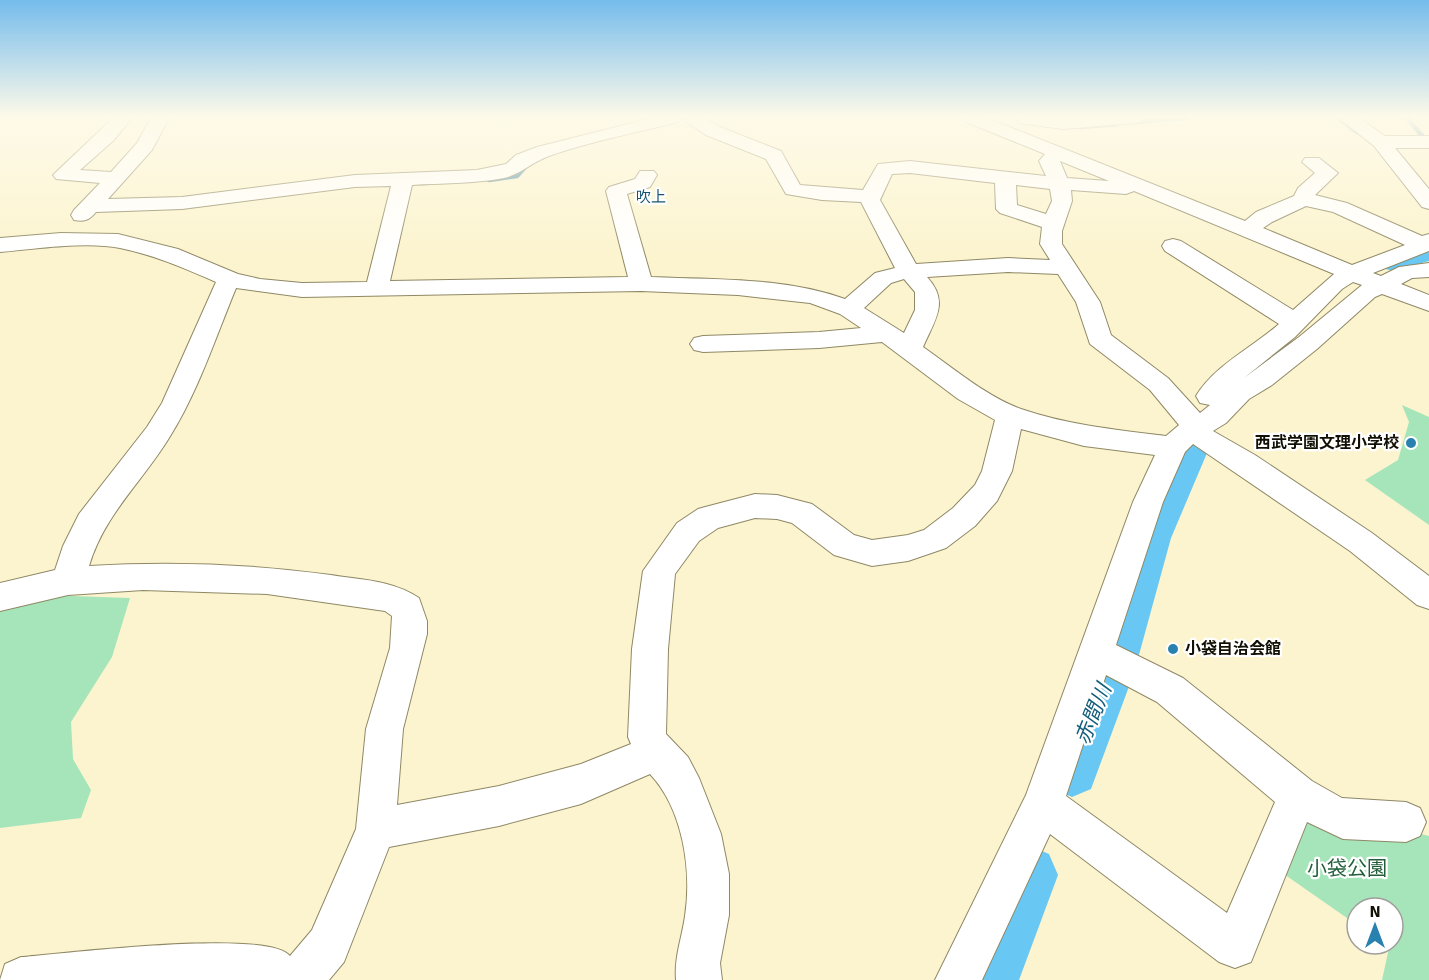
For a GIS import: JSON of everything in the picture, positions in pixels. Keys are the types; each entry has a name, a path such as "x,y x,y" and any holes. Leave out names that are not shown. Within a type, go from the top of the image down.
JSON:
{"street":[{"path":"75,164 63,175 114,178"},
{"path":"61,240 128,164"},
{"path":"90,206 182,203 355,181 477,176 502,172 518,164"},
{"path":"779,164 793,190 870,196"},
{"path":"1050,164 1060,184 1062,201 1051,231 1051,244 1088,302 1099,338 1159,384 1186,431 1245,463 1361,542 1429,595"},
{"path":"1087,164 1429,304"},
{"path":"1304,199 1305,192 1328,173 1315,164"},
{"path":"1398,164 1429,202"},
{"path":"870,196 882,177 883,171 893,166 1120,189 1136,184"},
{"path":"641,284 616,191 643,183 647,175"},
{"path":"1005,178 1007,209 1055,224"},
{"path":"377,289 403,179"},
{"path":"870,196 887,234 910,271 927,291 929,304 909,350"},
{"path":"1247,230 1264,217 1304,199 1340,207 1426,243"},
{"path":"0,244 61,240 118,241 170,254 231,280 260,286 302,290 641,284 738,288 814,296 849,309 887,333 968,392 1010,416 1084,436 1186,431 1216,416 1239,392 1263,378 1334,284 1351,273 1426,243"},
{"path":"1173,246 1296,332"},
{"path":"849,309 883,278 910,271 1008,265 1065,267"},
{"path":"1296,332 1407,272 1429,270"},
{"path":"68,580 79,546 90,523 158,434 175,405 226,284 231,280"},
{"path":"703,344 819,340 887,333"},
{"path":"699,980 697,963 707,915 708,884 701,834 685,792 674,771 656,753 647,737 650,649 658,571 688,532 709,518 755,506 777,507 801,513 845,546 872,553 917,545 934,539 964,517 986,493 997,471 1010,416"},
{"path":"958,980 1052,809 1106,657 1148,502 1186,431"},
{"path":"0,597 68,580 143,576 267,580 392,597 407,608 411,632 387,713 380,767 376,830 328,946 300,980"},
{"path":"1106,657 1170,690 1298,795 1343,819 1406,822"},
{"path":"376,830 499,806 571,787 646,759 656,753"},
{"path":"1052,809 1235,946 1298,795"},
{"path":"21,980 200,965 272,969 279,980"}],"green space":[{"path":"1402,405 1429,417 1429,525 1365,480 1398,460 1409,422"},
{"path":"42,595 130,598 112,657 71,722 73,759 91,790 81,818 0,828 0,605"},
{"name":"小袋公園","path":"1307,815 1429,836 1429,980 1382,980 1387,956 1405,956 1405,896 1345,896 1345,917 1281,872"}],"waterway":[{"path":"489,180 517,176 528,164"},
{"name":"赤間川","path":"1393,261 1429,252"},
{"name":"赤間川","path":"1072,770 1109,673 1149,538 1190,446"},
{"name":"赤間川","path":"987,980 1028,875"}],"place":[{"name":"西武学園文理小学校","path":"1411,443"},
{"name":"小袋自治会館","path":"1173,649"}],"district":[{"name":"吹上","path":"651,197"}]}
